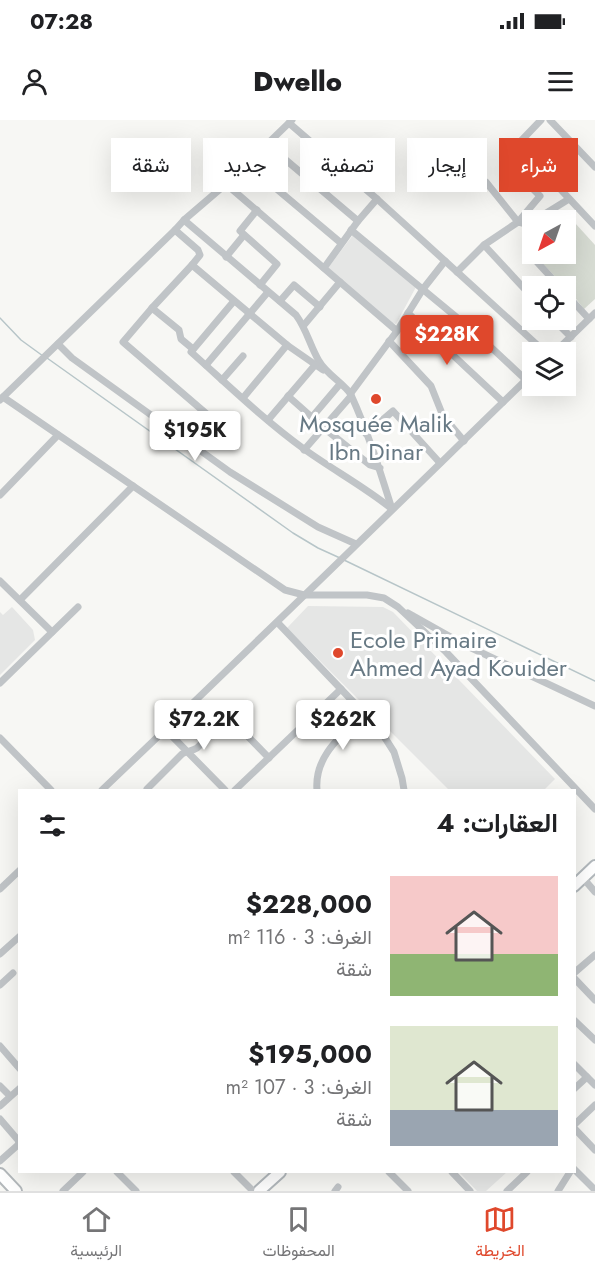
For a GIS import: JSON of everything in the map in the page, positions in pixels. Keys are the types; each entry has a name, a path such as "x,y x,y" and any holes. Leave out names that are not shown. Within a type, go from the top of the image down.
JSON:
{"main road":[{"path":"579,882 595,866"},
{"path":"259,1191 279,1173"},
{"path":"0,1174 16,1191"}],"street":[{"path":"541,120 518,144 595,226"},
{"path":"550,120 595,167"},
{"path":"273,138 291,121 534,342"},
{"path":"288,162 358,221"},
{"path":"487,183 518,222 522,223"},
{"path":"217,192 184,220 1,398 285,590 304,595 384,598 465,645 595,706"},
{"path":"236,192 397,331"},
{"path":"280,192 341,243"},
{"path":"457,272 484,245 518,222 540,196 536,192"},
{"path":"324,268 376,199"},
{"path":"552,210 569,199"},
{"path":"257,210 240,231 277,264 260,285"},
{"path":"184,220 296,315 304,325 319,361 330,375"},
{"path":"175,230 198,250 200,255 123,342 216,422"},
{"path":"351,230 478,335 522,376"},
{"path":"226,257 244,235"},
{"path":"484,245 522,286"},
{"path":"304,450 351,395 444,261"},
{"path":"539,264 550,276"},
{"path":"192,265 287,345 330,375 351,395 380,468 392,509"},
{"path":"304,325 340,282"},
{"path":"280,301 294,285 320,307"},
{"path":"206,365 268,292"},
{"path":"234,301 191,352 304,450 392,509"},
{"path":"576,305 589,319"},
{"path":"152,309 179,330 181,339 193,349"},
{"path":"408,313 503,402"},
{"path":"566,342 595,313"},
{"path":"564,330 571,337"},
{"path":"389,341 431,386 443,416 464,441"},
{"path":"58,344 72,358 230,472 318,526 356,544"},
{"path":"243,398 287,345"},
{"path":"222,380 243,356"},
{"path":"268,420 315,365"},
{"path":"312,417 340,384"},
{"path":"103,789 522,384"},
{"path":"288,396 370,465 380,468"},
{"path":"366,434 393,411 440,463"},
{"path":"0,495 58,435"},
{"path":"20,600 133,486"},
{"path":"0,581 52,632"},
{"path":"0,683 78,607"},
{"path":"398,607 446,652 572,789"},
{"path":"278,622 380,730 394,752 404,789"},
{"path":"236,789 341,688"},
{"path":"317,789 317,776 322,759 329,748 364,713"},
{"path":"147,789 182,754 197,748 229,717 269,758"},
{"path":"166,730 224,789"},
{"path":"0,738 50,789"},
{"path":"577,794 595,809"},
{"path":"0,889 18,872"},
{"path":"579,882 595,892"},
{"path":"0,954 18,938"},
{"path":"576,974 595,955"},
{"path":"0,985 13,973"},
{"path":"576,978 595,1000"},
{"path":"576,1020 595,1041"},
{"path":"0,1046 18,1068"},
{"path":"576,1066 595,1085"},
{"path":"576,1087 587,1077"},
{"path":"0,1086 10,1096"},
{"path":"0,1106 18,1090"},
{"path":"576,1125 595,1105"},
{"path":"0,1119 18,1140"},
{"path":"576,1129 595,1150"},
{"path":"0,1161 18,1145"},
{"path":"576,1171 595,1190"},
{"path":"63,1191 82,1173"},
{"path":"118,1173 136,1191"},
{"path":"235,1173 253,1191"},
{"path":"390,1173 408,1191"},
{"path":"453,1173 470,1191"},
{"path":"507,1191 526,1173"},
{"path":"558,1191 569,1173"}],"shaded area":[{"path":"576,224 595,245 595,299 584,309 576,299 576,276 555,276 543,264 576,264"},
{"path":"353,235 416,287 396,324 328,268"},
{"path":"308,606 383,607 393,612 555,779 545,789 448,789 287,628"},
{"path":"12,607 33,630 35,640 0,675 0,612 3,615"},
{"path":"460,1173 506,1173 486,1191 477,1191"}],"waterway":[{"path":"0,318 21,340 43,356"},
{"path":"47,358 293,533 340,558"},
{"path":"344,560 595,681"}],"place":[{"name":"Mosquée Malik Ibn Dinar","path":"376,399"},
{"name":"Ecole Primaire Ahmed Ayad Kouider","path":"338,653"}]}
